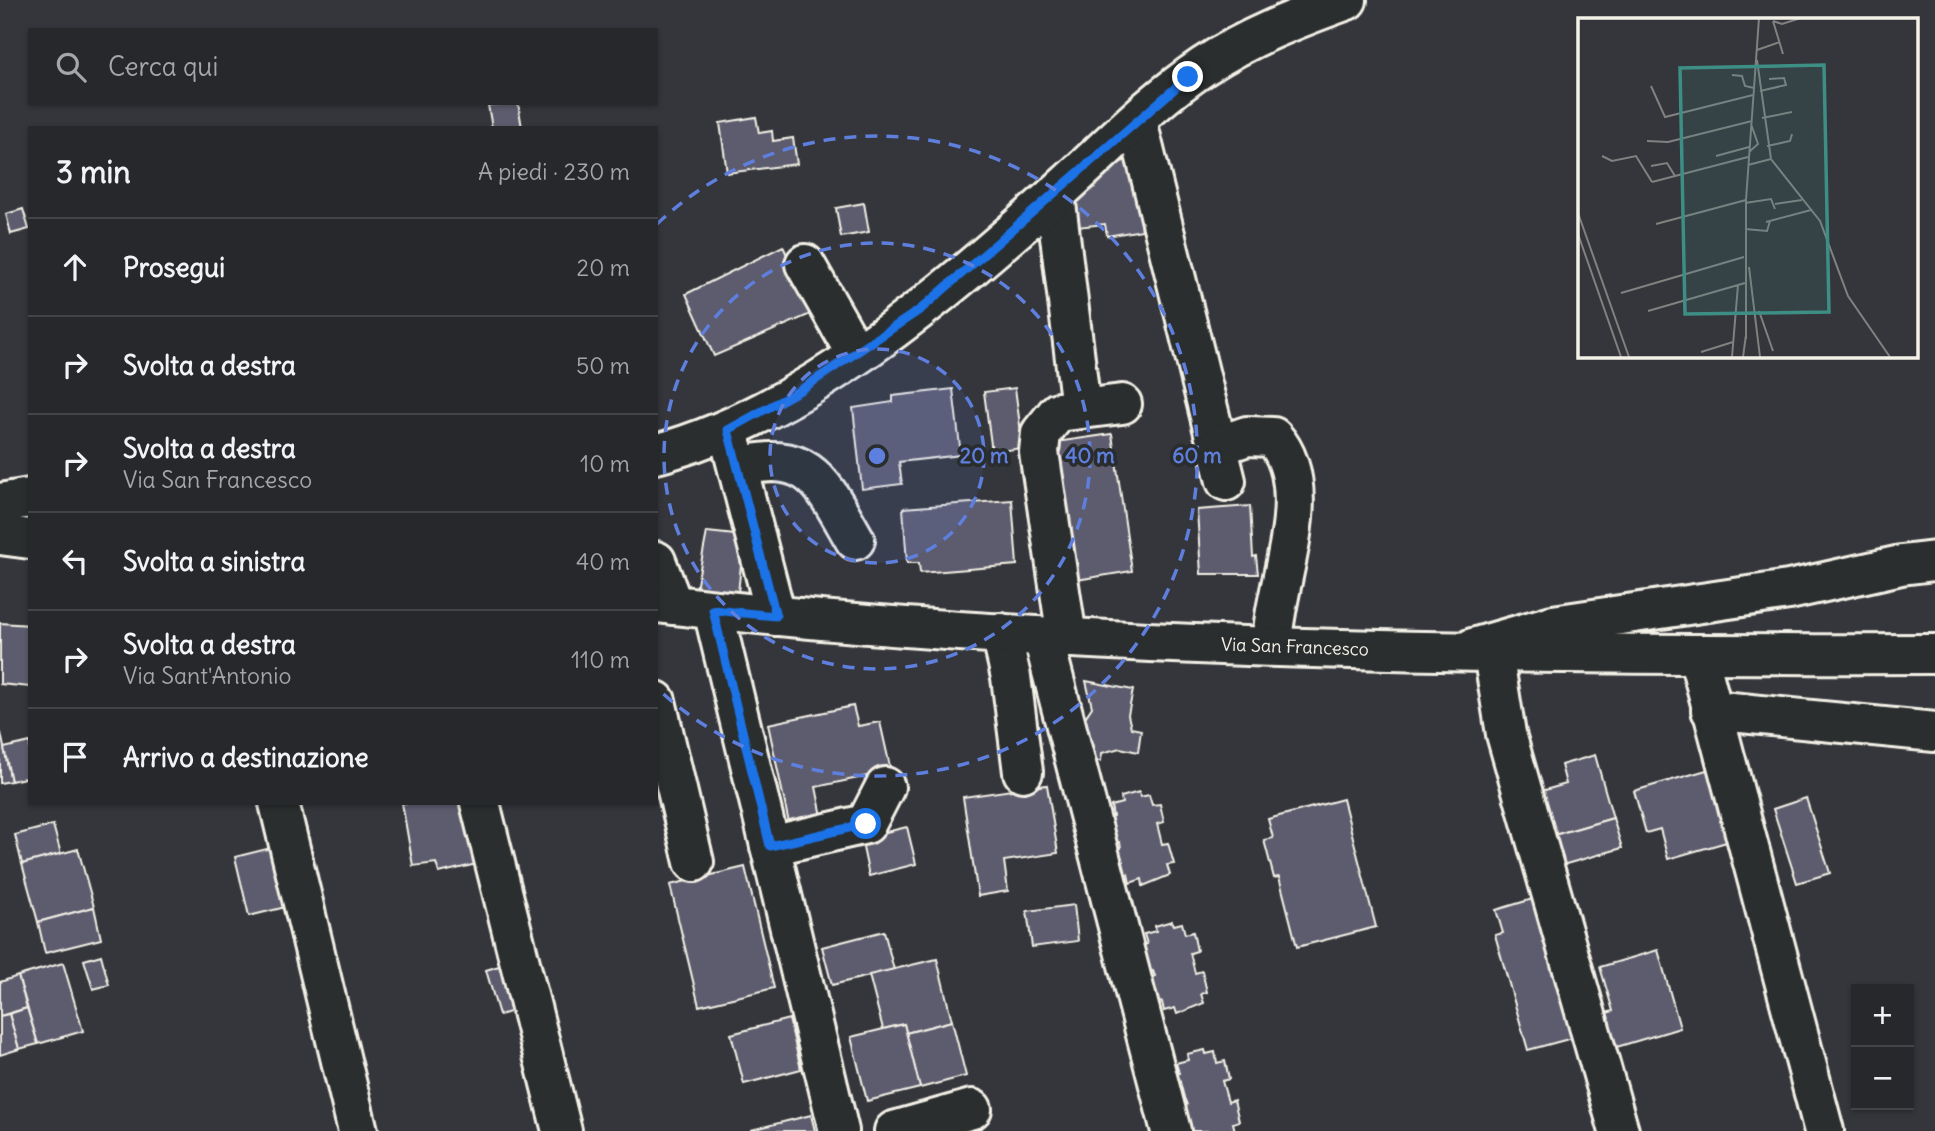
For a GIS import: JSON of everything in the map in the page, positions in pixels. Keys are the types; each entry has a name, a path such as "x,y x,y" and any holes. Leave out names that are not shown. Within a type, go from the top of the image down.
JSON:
{"street":[{"path":"658,453 728,430 775,406 856,354 921,309 1055,195 1170,91 1226,52 1276,27 1347,0"},
{"path":"1137,121 1222,464 1247,436 1273,437 1281,447 1292,472 1292,522 1274,611 1272,646"},
{"path":"1055,195 1081,408"},
{"path":"806,264 856,354"},
{"path":"1122,404 1058,412 1045,425 1039,441 1055,637 1171,1131"},
{"path":"728,430 776,616"},
{"path":"738,467 774,461 805,469 822,484 855,540"},
{"path":"0,503 28,498"},
{"path":"0,535 28,539"},
{"path":"1455,653 1553,625 1789,590 1918,563 1935,538"},
{"path":"658,572 664,604"},
{"name":"Via San Francesco","path":"664,604 776,616 1055,637 1272,646 1455,653 1935,654"},
{"path":"713,610 839,1131"},
{"path":"1001,633 1012,677 1023,772"},
{"path":"1493,653 1506,734 1619,1131"},
{"path":"1698,654 1824,1131"},
{"path":"658,709 694,862"},
{"path":"1711,710 1935,732"},
{"path":"770,846 866,824 885,787"},
{"path":"279,805 358,1131"},
{"path":"480,805 562,1131"},
{"path":"894,1131 972,1109"}],"building":[{"path":"488,105 518,105 522,126 492,126"},
{"path":"756,117 759,133 772,131 773,141 793,138 797,164 727,173 720,123"},
{"path":"1132,158 1142,230 1107,236 1105,224 1077,227 1073,197 1097,171"},
{"path":"864,203 869,232 841,237 836,208"},
{"path":"23,209 28,229 11,234 6,214"},
{"path":"783,246 813,313 714,356 686,294"},
{"path":"1015,388 1023,448 992,452 984,392"},
{"path":"953,389 961,455 899,462 902,484 862,489 853,408 893,402 893,396"},
{"path":"1112,434 1132,571 1070,581 1049,443"},
{"path":"1012,500 1017,565 920,573 919,563 907,563 903,508"},
{"path":"1250,506 1253,557 1256,556 1258,574 1201,574 1197,510"},
{"path":"707,532 744,536 738,593 696,589"},
{"path":"0,623 28,625 28,687 0,684"},
{"path":"1086,681 1133,690 1128,715 1131,728 1141,730 1138,752 1120,748 1102,753 1101,761 1087,760 1084,719 1092,707"},
{"path":"853,706 858,726 880,722 891,771 816,787 823,821 790,828 768,724"},
{"path":"0,733 11,781 0,783"},
{"path":"28,742 28,777 11,781 4,748"},
{"path":"1595,755 1613,818 1551,836 1538,792 1566,784 1561,765"},
{"path":"1710,769 1730,841 1668,859 1660,829 1646,833 1634,791"},
{"path":"1047,785 1058,853 1004,861 1008,891 978,896 963,797"},
{"path":"1139,792 1140,797 1149,795 1152,805 1160,804 1164,822 1157,824 1162,844 1168,843 1174,864 1167,865 1170,875 1143,886 1142,879 1130,883 1128,874 1122,876 1116,849 1121,848 1120,842 1113,844 1107,817 1113,816 1111,806 1122,803 1121,797"},
{"path":"1806,798 1830,873 1797,883 1773,809"},
{"path":"1343,799 1376,927 1297,947 1279,877 1274,878 1264,840 1273,838 1268,819"},
{"path":"402,805 472,805 485,862 439,873 436,863 413,866"},
{"path":"1613,818 1622,848 1559,866 1551,836"},
{"path":"53,825 61,854 22,864 15,835"},
{"path":"907,827 916,864 869,876 861,838"},
{"path":"283,845 298,904 249,916 235,857"},
{"path":"78,849 94,907 38,922 22,864"},
{"path":"745,867 774,988 699,1006 670,885"},
{"path":"1536,898 1576,1037 1528,1050 1495,935 1503,933 1496,910"},
{"path":"1074,905 1078,941 1032,947 1027,911"},
{"path":"94,907 101,939 45,953 38,922"},
{"path":"1172,921 1174,925 1182,923 1185,934 1193,932 1197,951 1190,953 1195,973 1202,971 1207,992 1201,994 1204,1003 1177,1014 1175,1008 1164,1011 1162,1002 1155,1004 1149,978 1155,976 1153,971 1147,973 1141,946 1147,944 1144,934 1156,931 1155,926"},
{"path":"884,931 894,970 832,985 822,947"},
{"path":"1658,950 1680,1028 1610,1049 1600,1015 1613,1011 1600,967"},
{"path":"101,955 109,985 93,989 84,960"},
{"path":"937,959 952,1021 906,1033 904,1024 883,1029 869,975"},
{"path":"512,962 525,1008 499,1015 486,970"},
{"path":"63,963 83,1031 38,1044 18,976"},
{"path":"18,976 27,1008 0,1016 0,982"},
{"path":"27,1008 38,1044 19,1049 9,1014"},
{"path":"9,1014 19,1049 0,1055 0,1016"},
{"path":"789,1019 801,1069 744,1084 731,1034"},
{"path":"952,1021 966,1076 920,1088 906,1033"},
{"path":"904,1024 920,1088 867,1101 851,1037"},
{"path":"1205,1050 1206,1054 1215,1052 1217,1063 1225,1061 1229,1079 1222,1081 1228,1102 1234,1100 1239,1121 1233,1123 1235,1131 1187,1131 1181,1107 1187,1105 1185,1100 1179,1101 1173,1075 1179,1073 1176,1063 1188,1060 1187,1054"},
{"path":"811,1115 815,1131 751,1131 751,1130"}],"route":[{"path":"866,824 798,837 770,846 713,610 776,616 728,430 802,389 921,309 1188,77"}]}
